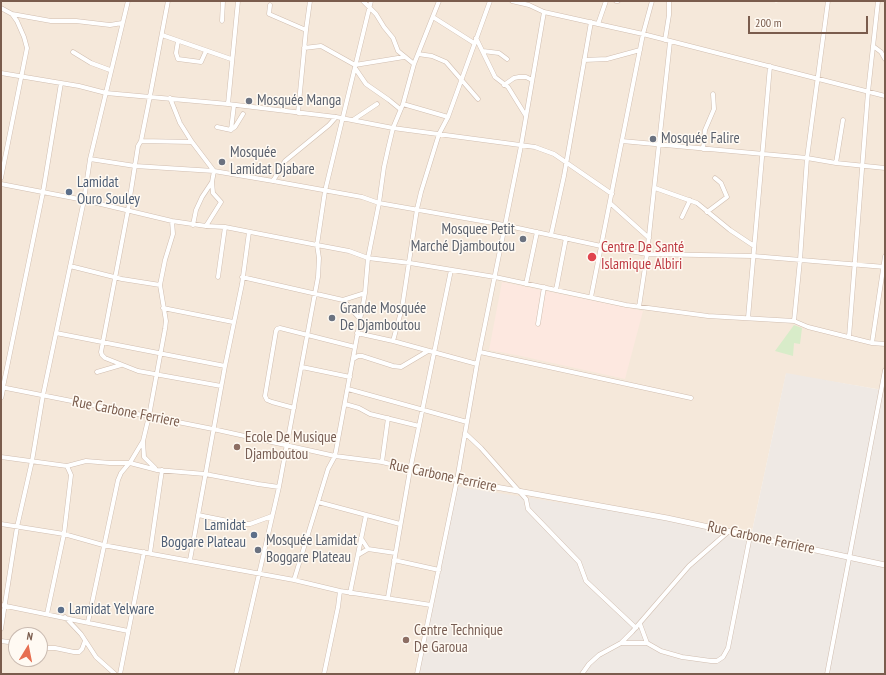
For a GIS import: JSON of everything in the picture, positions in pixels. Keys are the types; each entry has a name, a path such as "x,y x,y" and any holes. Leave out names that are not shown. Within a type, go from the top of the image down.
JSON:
{"street":[{"path":"1,629 3,606 17,527 32,461 43,395 84,200 90,159 110,70 128,1"},
{"path":"168,1 141,141 138,146 128,210 114,276 101,352 105,358 138,371 221,386"},
{"path":"222,1 222,21"},
{"path":"228,104 238,1"},
{"path":"298,113 310,1"},
{"path":"363,1 393,38 398,51 414,64"},
{"path":"236,674 279,487 302,367 306,336 318,277 319,258 317,245 325,191 371,1"},
{"path":"294,580 328,469 335,456 365,293 368,258 380,203 384,167 393,128 403,104 414,64 439,1"},
{"path":"393,341 402,308 421,192 439,134 448,117 490,1"},
{"path":"512,1 529,3 544,12 643,34 885,96"},
{"path":"598,24 606,1"},
{"path":"591,297 643,34 652,1"},
{"path":"665,40 669,16 669,1"},
{"path":"794,321 807,158 828,1"},
{"path":"849,337 868,92 878,1"},
{"path":"270,5 269,14 306,30"},
{"path":"1,8 12,14 51,21 76,21 110,25 122,23"},
{"path":"417,674 457,480 477,364 521,146 544,12"},
{"path":"1,178 26,54 26,43 17,20 12,14"},
{"path":"433,17 474,43"},
{"path":"551,235 564,176 565,162 572,132 591,22"},
{"path":"162,35 232,59"},
{"path":"476,38 494,77 508,87 526,116"},
{"path":"178,41 176,53 178,59 201,62 206,50"},
{"path":"639,307 649,238 670,42"},
{"path":"304,48 321,46 355,66 366,84 389,100 400,110"},
{"path":"873,46 881,52 885,59"},
{"path":"584,60 607,59 640,50"},
{"path":"73,52 91,63 110,70"},
{"path":"482,52 499,54 507,58"},
{"path":"418,54 432,56 446,62 478,99"},
{"path":"355,66 404,57"},
{"path":"748,318 770,66"},
{"path":"1,73 21,75 79,86 106,93 228,104 336,117 393,128 544,149 612,194"},
{"path":"504,85 514,78 519,77 526,77 532,80"},
{"path":"1,397 43,192 61,83"},
{"path":"703,149 705,130 714,109 713,94"},
{"path":"170,98 178,118 192,142 214,171 212,182 214,193 217,199 221,202 206,226"},
{"path":"353,120 377,104"},
{"path":"403,104 448,117"},
{"path":"231,130 234,105"},
{"path":"231,130 235,127 243,114"},
{"path":"273,181 285,161 329,125 336,117"},
{"path":"836,163 843,120"},
{"path":"217,127 231,130"},
{"path":"622,140 763,155 807,158 836,163 885,168"},
{"path":"141,141 192,142"},
{"path":"90,159 135,166 214,171 273,181 362,197 380,203 504,225 647,254 753,256 884,267"},
{"path":"707,212 727,197 721,183 715,178"},
{"path":"193,225 196,210 202,197 212,182"},
{"path":"1,184 84,200 172,221 249,232 349,251 368,258 410,263 495,277 639,307 708,316 794,321 808,327 872,343 885,344"},
{"path":"654,188 697,203 730,230 754,246"},
{"path":"682,217 690,200"},
{"path":"610,203 649,238"},
{"path":"157,470 144,457 143,441 165,329 166,321 160,285 165,260 173,234 172,221"},
{"path":"218,277 225,228"},
{"path":"190,560 233,322 242,284 249,232"},
{"path":"526,284 538,232"},
{"path":"556,290 566,238"},
{"path":"872,343 885,256"},
{"path":"70,266 160,285"},
{"path":"388,597 410,470 451,270"},
{"path":"242,277 315,295 343,300 365,293"},
{"path":"538,324 544,288"},
{"path":"343,300 360,319"},
{"path":"163,308 233,322"},
{"path":"294,408 267,400 265,396 277,329 280,328 306,336 355,347"},
{"path":"56,332 225,366"},
{"path":"357,333 393,341 477,364"},
{"path":"353,359 362,356 393,366 401,367 428,351"},
{"path":"480,352 691,398"},
{"path":"96,372 121,365"},
{"path":"302,367 350,377"},
{"path":"827,674 848,557 885,370"},
{"name":"Rue Carbone Ferriere","path":"2,387 213,429 335,456 382,462 410,470 457,480 666,518 885,565"},
{"path":"348,389 467,422"},
{"path":"345,404 359,408 370,414 419,426"},
{"path":"382,462 388,418"},
{"path":"465,433 481,448 526,500 528,508 579,562 586,581 636,628"},
{"path":"88,622 103,545 118,480 121,473 130,463 143,441"},
{"path":"1,457 68,466 86,461 130,463 157,470 205,474 279,487"},
{"path":"47,614 64,534 71,475 68,466"},
{"path":"150,553 162,470"},
{"path":"318,502 400,524"},
{"path":"198,515 243,524 250,524 272,516"},
{"path":"350,593 366,515"},
{"path":"1,524 64,534 103,545 294,580 350,593 431,604"},
{"path":"582,674 589,664 599,655 621,643 640,624 688,566 728,532"},
{"path":"621,643 647,643 661,651 682,657 717,661 723,657 728,648 750,536"},
{"path":"361,538 368,549"},
{"path":"358,555 368,549 395,553"},
{"path":"120,674 144,552"},
{"path":"394,560 439,570"},
{"path":"324,674 340,591"},
{"path":"3,606 128,631"},
{"path":"64,617 81,634 96,657 115,674"},
{"path":"640,624 647,643"},
{"path":"48,648 79,652 85,641"}],"shaded area":[{"path":"1,1 773,1 776,3 780,1 885,1 885,381 883,390 786,374 751,536 419,674 1,674"},
{"path":"502,282 643,311 625,379 489,350"},
{"path":"786,373 882,390 885,381 885,674 419,674 454,486 697,524 751,536"}],"green space":[{"path":"794,325 802,328 800,344 794,343 793,356 775,351"}],"place":[{"name":"Mosquée Manga","path":"249,101"},
{"name":"Mosquée Falire","path":"653,139"},
{"name":"Mosquée Lamidat Djabare","path":"222,162"},
{"name":"Lamidat Ouro Souley","path":"69,192"},
{"name":"Mosquee Petit Marché Djamboutou","path":"523,239"},
{"name":"Centre De Santé Islamique Albiri","path":"592,257"},
{"name":"Grande Mosquée De Djamboutou","path":"332,318"},
{"name":"Ecole De Musique Djamboutou","path":"237,447"},
{"name":"Lamidat Boggare Plateau","path":"254,535"},
{"name":"Mosquée Lamidat Boggare Plateau","path":"258,550"},
{"name":"Lamidat Yelware","path":"61,610"},
{"name":"Centre Technique De Garoua","path":"406,640"}]}
